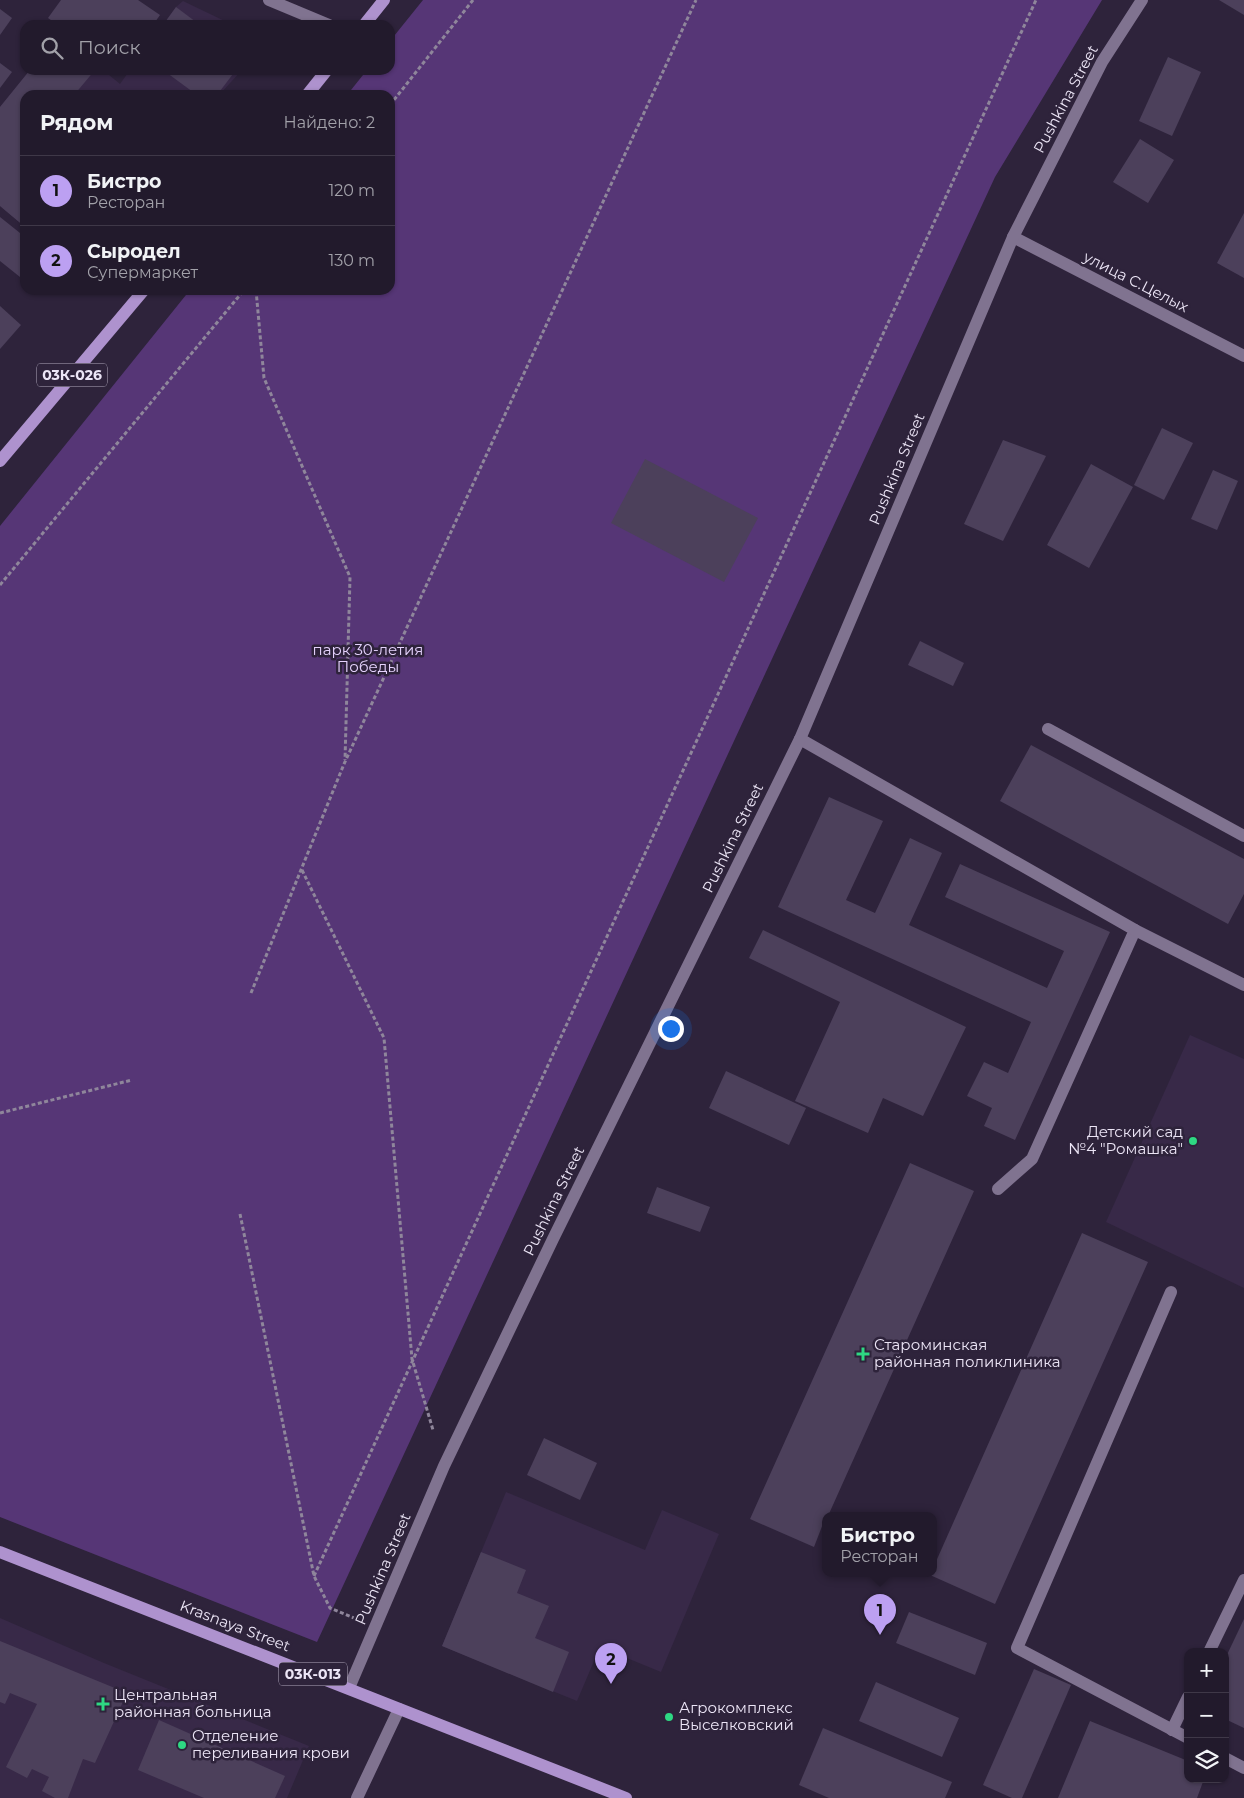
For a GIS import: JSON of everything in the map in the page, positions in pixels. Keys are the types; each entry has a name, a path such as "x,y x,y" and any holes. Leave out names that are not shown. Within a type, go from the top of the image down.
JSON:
{"main road":[{"path":"368,20 384,0"},
{"path":"310,90 323,75"},
{"name":"03К-026","path":"0,461 140,295"},
{"name":"Krasnaya Street","path":"0,1552 626,1798"}],"street":[{"path":"269,0 317,20"},
{"name":"Pushkina Street","path":"349,1688 444,1466 800,739 1014,237 1102,62 1142,0"},
{"name":"улица С.Целых","path":"1014,237 1244,356"},
{"path":"1048,729 1244,836"},
{"path":"800,739 1135,930 1244,986"},
{"path":"998,1189 1032,1159 1135,930"},
{"path":"1171,1292 1017,1648 1184,1736"},
{"path":"1212,1648 1244,1580"},
{"path":"1172,1730 1184,1705"},
{"path":"357,1798 399,1709"},
{"path":"1229,1760 1244,1768"}],"path":[{"path":"395,99 473,0"},
{"path":"250,993 344,764 696,0"},
{"path":"314,1576 1036,0"},
{"path":"0,586 240,295"},
{"path":"256,295 264,378 350,577 344,764"},
{"path":"302,870 384,1038 412,1359 444,1466"},
{"path":"0,1113 132,1080"},
{"path":"240,1214 314,1576 330,1608 375,1628"}],"shaded area":[{"path":"183,1 223,20 167,20"},
{"path":"26,75 109,75 120,84 126,75 237,75 224,90 20,90 20,223 0,206 0,107"},
{"name":"Детский сад №4 \"Ромашка\"","path":"1190,1035 1244,1059 1244,1288 1106,1222"},
{"path":"506,1492 645,1550 662,1510 719,1534 661,1672 600,1647 577,1701 442,1646"},
{"name":"Центральная районная больница","path":"0,1618 104,1663 309,1746 287,1798 0,1798"}],"green space":[{"name":"парк 30-летия Победы","path":"423,0 1102,0 995,177 317,1642 0,1517 0,526 186,295 395,295 395,90 351,90 363,75 395,75 395,35"}],"building":[{"path":"61,0 138,0 160,15 156,20 51,20 48,18"},
{"path":"1219,0 1244,0 1244,15"},
{"path":"176,7 193,20 167,20"},
{"path":"0,9 12,18 0,35"},
{"path":"1168,57 1201,72 1172,136 1139,121"},
{"path":"0,63 12,72 0,88"},
{"path":"26,75 91,75 78,90 20,90 20,223 0,206 0,107"},
{"path":"170,75 232,75 221,90 190,90"},
{"path":"1140,139 1174,160 1148,203 1113,182"},
{"path":"1244,213 1244,278 1217,263"},
{"path":"0,217 20,233 20,277 0,261"},
{"path":"0,306 21,325 0,349"},
{"path":"1162,428 1193,443 1164,500 1134,485"},
{"path":"1003,440 1046,456 1003,541 964,524"},
{"path":"645,459 758,518 724,582 611,523"},
{"path":"1091,464 1133,487 1089,568 1047,545"},
{"path":"1213,470 1238,481 1217,530 1191,519"},
{"path":"920,641 964,663 953,686 908,665"},
{"path":"1031,745 1244,859 1244,894 1228,924 1000,801"},
{"path":"829,797 883,821 846,900 875,913 910,838 942,853 909,925 1047,988 1064,951 945,897 960,864 1110,932 1015,1140 984,1126 992,1108 967,1096 984,1062 1008,1073 1031,1022 778,907"},
{"path":"763,930 966,1027 923,1116 883,1098 868,1133 795,1101 840,1002 749,958"},
{"path":"726,1071 806,1108 789,1145 709,1108"},
{"name":"Староминская районная поликлиника","path":"910,1163 974,1191 830,1512 822,1512 822,1526 814,1547 750,1519"},
{"path":"657,1187 710,1207 700,1232 647,1213"},
{"path":"1082,1233 1148,1262 995,1604 934,1577 937,1577 937,1559"},
{"path":"544,1438 597,1463 580,1500 527,1475"},
{"path":"481,1552 526,1570 517,1593 549,1606 535,1638 569,1652 553,1692 442,1646"},
{"path":"909,1612 987,1643 975,1675 896,1643"},
{"path":"1244,1619 1244,1728 1229,1721 1229,1651"},
{"path":"0,1641 127,1693 95,1763 83,1759 68,1798 55,1798 42,1791 49,1777 32,1769 27,1778 6,1767 37,1704 10,1693 5,1704 0,1702"},
{"path":"1034,1669 1071,1685 1022,1798 1012,1798 983,1785"},
{"path":"876,1682 959,1718 942,1757 859,1721"},
{"name":"Отделение переливания крови","path":"159,1720 285,1776 275,1798 204,1798 138,1770"},
{"path":"1090,1721 1184,1759 1184,1783 1203,1783 1197,1798 1058,1798"},
{"path":"823,1728 952,1782 945,1798 829,1798 799,1785"}],"place":[{"name":"Детский сад №4 \"Ромашка\"","path":"1193,1141"},
{"name":"Староминская районная поликлиника","path":"863,1354"},
{"name":"Бистро","path":"880,1635"},
{"name":"Сыродел","path":"611,1684"},
{"name":"Центральная районная больница","path":"103,1704"},
{"name":"Агрокомплекс Выселковский","path":"669,1717"},
{"name":"Отделение переливания крови","path":"182,1745"}]}
